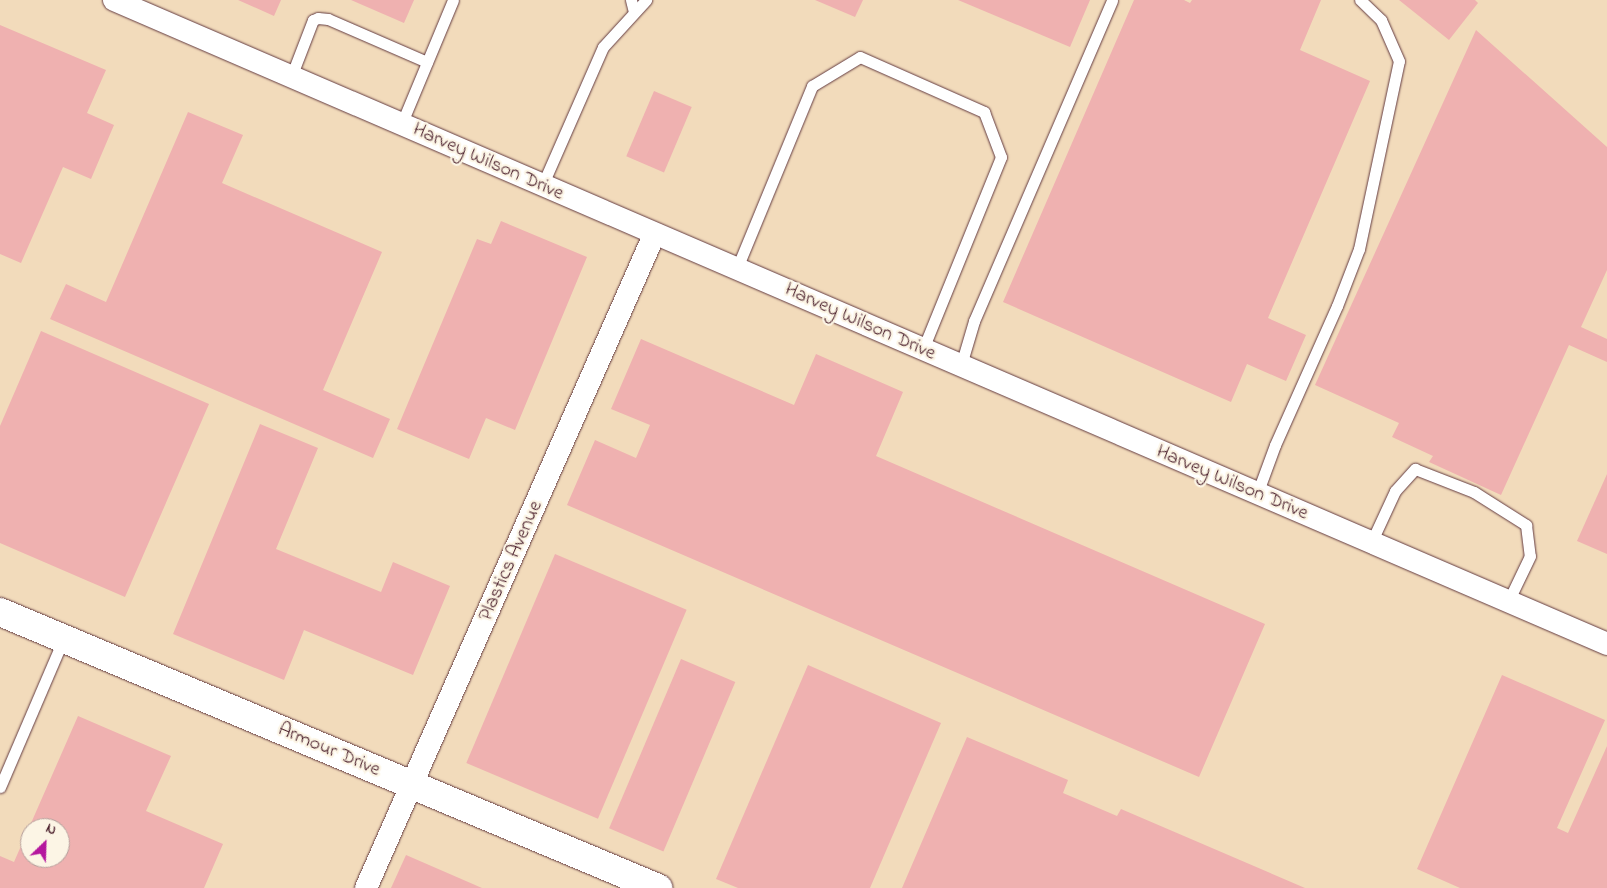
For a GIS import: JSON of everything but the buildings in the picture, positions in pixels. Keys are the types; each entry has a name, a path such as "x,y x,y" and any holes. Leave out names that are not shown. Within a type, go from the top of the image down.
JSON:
{"street":[{"name":"Harvey Wilson Drive","path":"114,0 654,235 737,268 1256,494 1607,644"},
{"name":"Plastics Avenue","path":"366,888 654,235"},
{"name":"Armour Drive","path":"0,612 658,888"}],"lane":[{"path":"401,124 453,0"},
{"path":"631,0 634,12"},
{"path":"542,186 603,47 646,0"},
{"path":"961,366 974,321 1112,0"},
{"path":"1256,494 1275,445 1337,306 1359,249 1399,61 1382,20 1360,0"},
{"path":"291,77 313,20 318,18 328,20 427,62"},
{"path":"737,268 812,86 860,57 984,112 1000,157 923,349"},
{"path":"1371,543 1395,492 1415,469 1474,492 1526,525 1530,556 1508,602"},
{"path":"0,787 63,640"}]}
